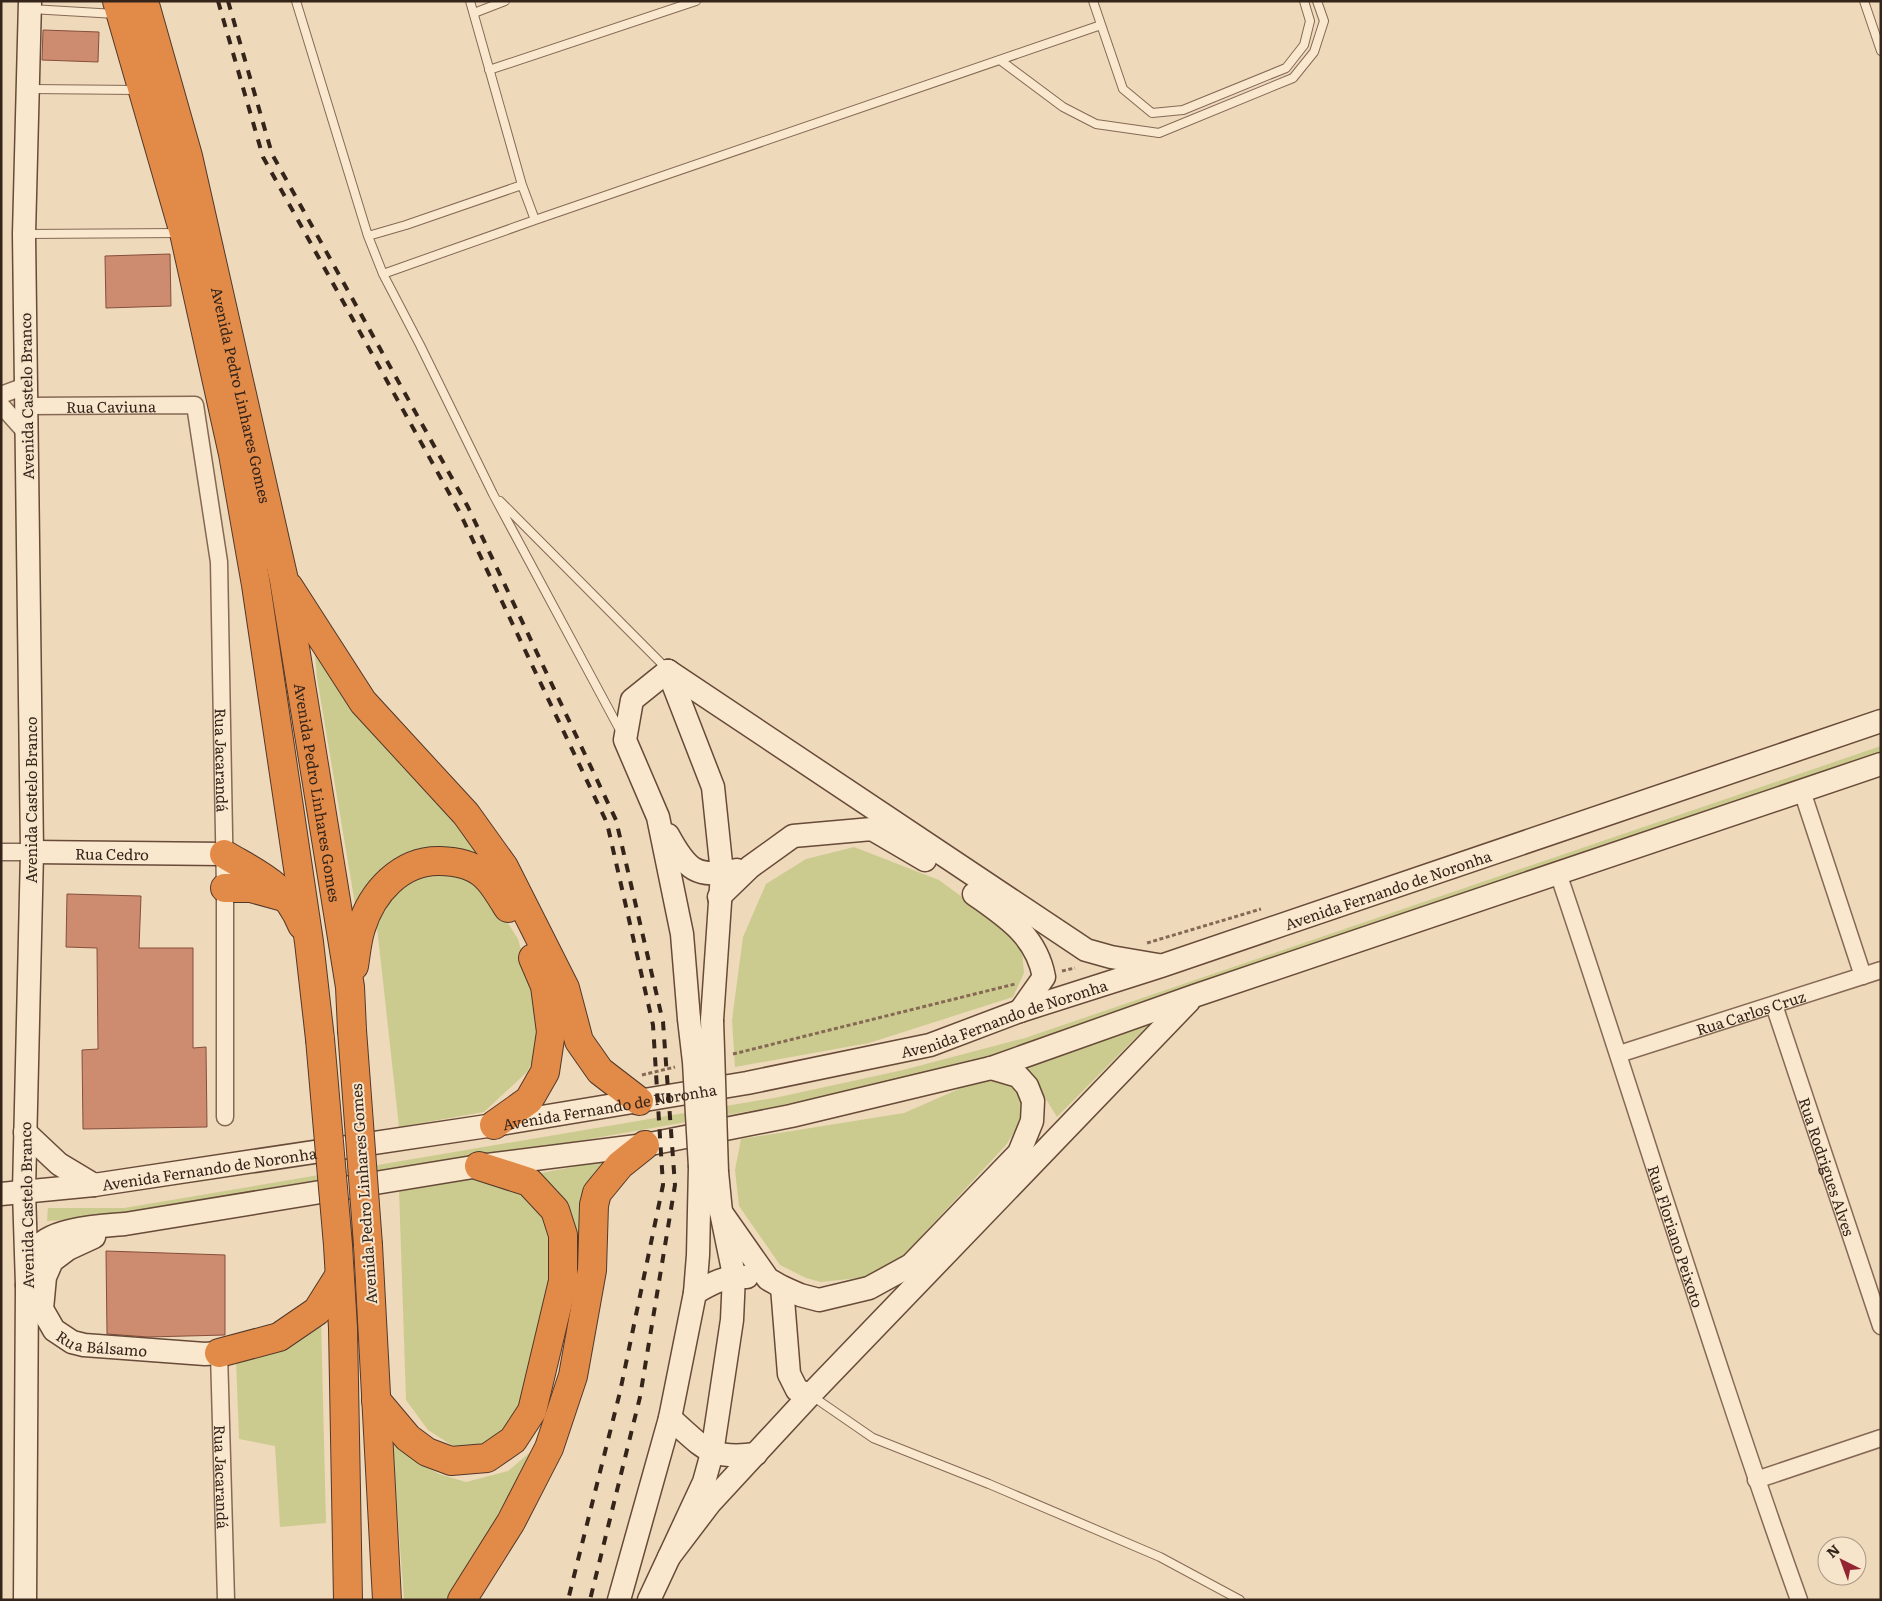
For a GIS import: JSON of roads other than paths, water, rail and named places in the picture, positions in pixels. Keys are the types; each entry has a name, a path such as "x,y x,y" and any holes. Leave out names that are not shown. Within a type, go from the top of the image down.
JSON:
{"highway":[{"name":"Avenida Pedro Linhares Gomes","path":"127,5 143,90 184,233 233,454 256,585 309,942 320,1039 338,1245 343,1328 347,1599"},
{"name":"Avenida Pedro Linhares Gomes","path":"127,5 188,156 284,580 350,987 368,1245 387,1600"},
{"path":"284,580 363,702 466,814 504,867 565,988 579,1041 600,1071 640,1101"},
{"path":"224,854 275,885 294,905 309,942"},
{"path":"350,987 361,928 374,903 390,880 411,865 425,861 457,862 474,868 490,879 521,929 545,986 551,1032 545,1072 529,1100 494,1125"},
{"path":"225,888 251,888 278,895 294,905"},
{"path":"462,1600 511,1522 549,1448 573,1376 592,1270 594,1206 597,1193 620,1166 646,1145"},
{"path":"376,1400 408,1438 427,1452 451,1460 487,1458 513,1440 532,1410 563,1281 563,1235 555,1210 529,1182 479,1166"},
{"path":"219,1353 279,1337 317,1311 339,1276"}],"main road":[{"name":"Avenida Castelo Branco","path":"25,1600 27,1285 24,1191 32,852 24,234 30,5"},
{"path":"668,671 632,700 625,740 658,817 683,862 702,873 722,874 750,867"},
{"path":"619,1600 670,1418 695,1293 708,1170 712,1020 722,874 713,787 668,671"},
{"path":"668,671 1086,950 1111,958 1161,966"},
{"name":"Avenida Fernando de Noronha","path":"1,1194 94,1185 494,1125 747,1083 930,1045 1020,1011 1161,966 1881,721"},
{"path":"27,1285 36,1251 49,1239 85,1228 125,1224 479,1166 646,1145 791,1116 991,1068 1194,996 1881,764"},
{"path":"649,1600 704,1482 712,1453 732,1320 734,1276 721,1212 708,1170 694,1062 682,934 658,817"},
{"path":"719,897 750,867 793,836 872,829 946,873 1018,926 1040,958 1044,977 1020,1011"},
{"name":"Rua Cedro","path":"32,852 224,854"},
{"path":"670,1557 710,1503 810,1395 1194,996"},
{"path":"695,1293 712,1283 734,1276 775,1283 800,1295 819,1300 868,1288 910,1265 1019,1152 1032,1121 1033,1101 1027,1086 1018,1076 991,1068"},
{"path":"25,1132 59,1164 94,1185"},
{"path":"721,1212 775,1283 789,1374 797,1390 810,1395"},
{"name":"Rua Bálsamo","path":"125,1224 68,1249 52,1261 45,1277 42,1309 54,1330 72,1342 84,1345 205,1354 219,1353"},
{"path":"670,1418 712,1453 732,1457 756,1454"}],"street":[{"name":"Rua Caviuna","path":"1,395 195,405"},
{"path":"1,405 27,434"},
{"name":"Rua Jacarandá","path":"195,405 219,562 225,888 225,1116"},
{"path":"1802,791 1863,976"},
{"name":"Rua Cedro","path":"1,852 32,852"},
{"name":"Rua Floriano Peixoto","path":"1558,874 1619,1054 1756,1480 1799,1600"},
{"name":"Rua Carlos Cruz","path":"1619,1054 1774,1006 1881,970"},
{"name":"Rua Rodrigues Alves","path":"1774,1006 1881,1326"},
{"name":"Rua Jacarandá","path":"219,1353 226,1600"},
{"path":"1756,1480 1881,1438"}],"lane":[{"path":"296,1 368,236 383,274 493,494 625,740"},
{"path":"470,1 522,185 535,220"},
{"path":"474,13 505,1"},
{"path":"490,70 696,1"},
{"path":"1093,1 1123,89 1152,113 1183,110 1286,68 1304,45 1310,21 1304,1"},
{"path":"1000,60 1063,107 1096,124 1159,133 1293,78 1314,52 1324,21 1317,1"},
{"path":"1864,1 1881,51"},
{"path":"30,5 127,5"},
{"path":"383,274 1102,25"},
{"path":"28,89 143,90"},
{"path":"368,236 406,225 522,185"},
{"path":"24,234 184,233"},
{"path":"493,494 668,671"},
{"path":"810,1395 873,1438 989,1484 1160,1557 1240,1600"}],"railway":[{"path":"218,1 263,157 459,511 607,823 653,1025 663,1185 620,1392 568,1600"},
{"path":"228,1 272,154 468,507 616,820 663,1022 675,1185 640,1397 590,1600"}]}
